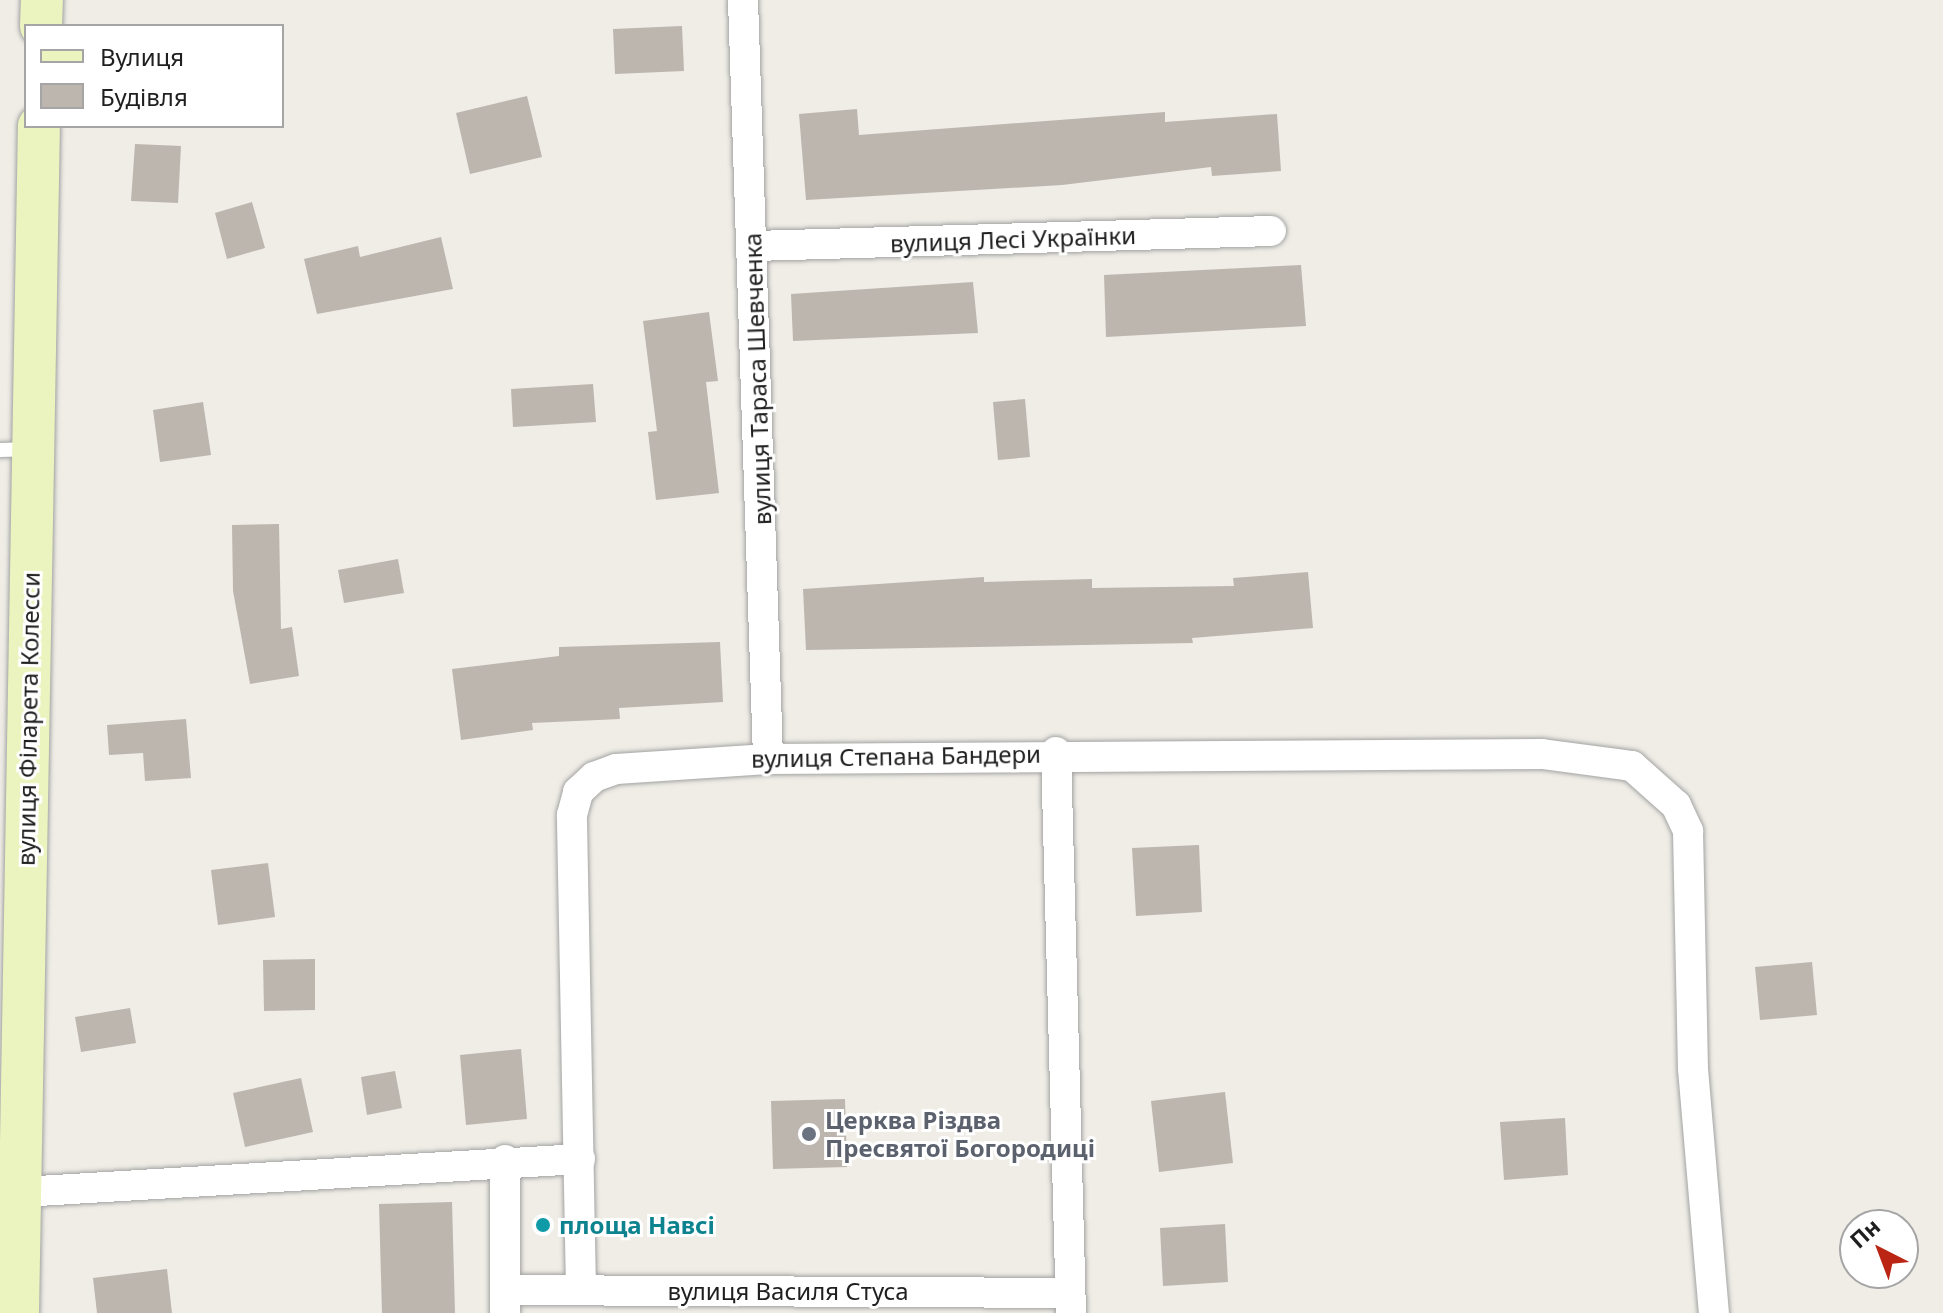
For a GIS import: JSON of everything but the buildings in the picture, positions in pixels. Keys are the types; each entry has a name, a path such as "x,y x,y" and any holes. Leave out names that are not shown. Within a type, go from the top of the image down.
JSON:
{"main road":[{"path":"41,24 42,0"},
{"name":"вулиця Філарета Колесси","path":"18,1313 21,1192 16,449 39,128"}],"street":[{"name":"вулиця Тараса Шевченка","path":"743,0 754,246 768,759"},
{"name":"вулиця Лесі Українки","path":"754,246 1271,231"},
{"name":"вулиця Степана Бандери","path":"581,1290 572,815 578,792 616,769 768,759 1056,752 1603,758 1632,766 1659,786 1688,831 1693,1069 1714,1313"},
{"name":"вулиця Василя Стуса","path":"506,1302 581,1290 1070,1303 1056,752"},
{"path":"21,1192 505,1160 580,1159"},
{"path":"505,1160 506,1302"}],"place":[{"name":"Церква Різдва Пресвятої Богородиці","path":"809,1134"},
{"name":"площа Навсі","path":"543,1225"}]}
